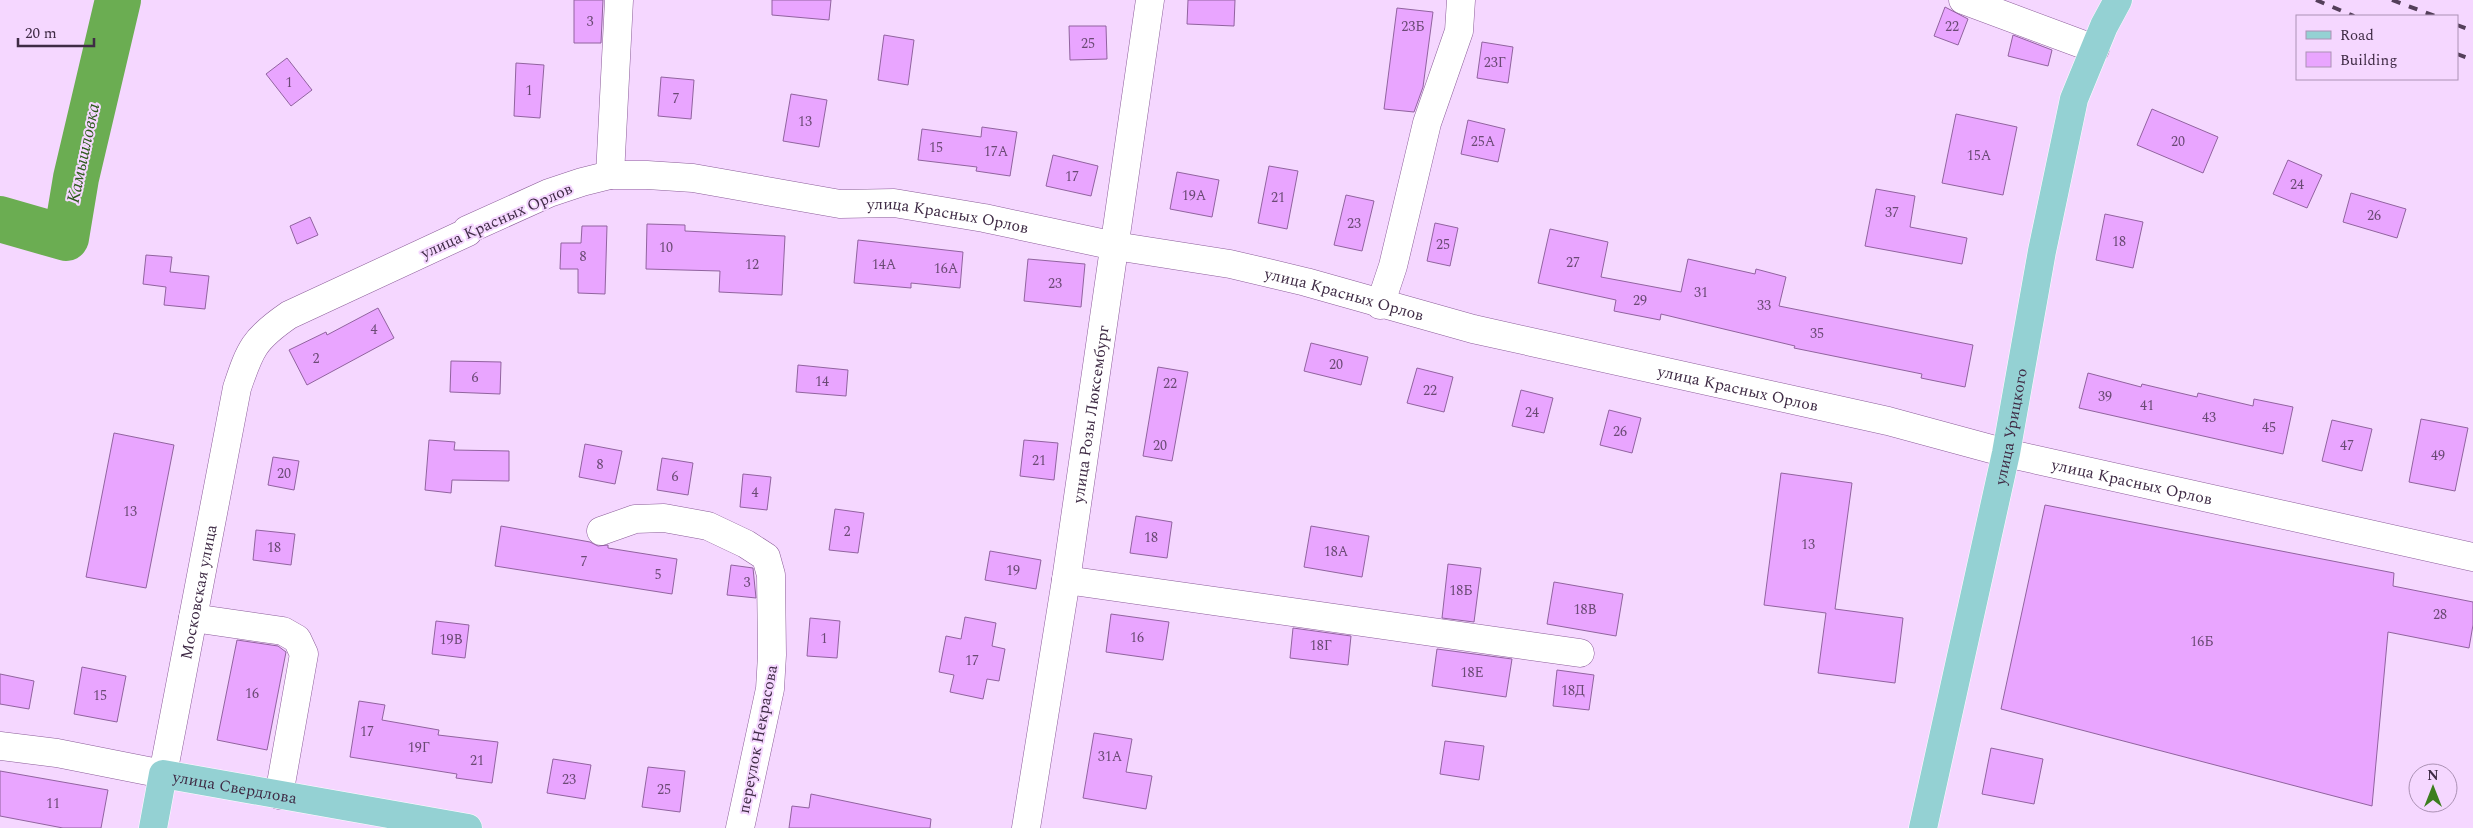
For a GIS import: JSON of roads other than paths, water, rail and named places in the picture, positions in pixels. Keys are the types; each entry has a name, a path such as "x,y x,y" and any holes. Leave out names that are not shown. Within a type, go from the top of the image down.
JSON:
{"main road":[{"name":"улица Урицкого","path":"1923,828 2006,453 2042,251 2074,99 2118,0"},
{"name":"улица Свердлова","path":"163,774 468,828"},
{"name":"Московская улица","path":"152,828 163,774"}],"street":[{"path":"610,175 619,0"},
{"name":"улица Розы Люксембург","path":"1026,828 1066,580 1150,0"},
{"path":"1380,305 1394,266 1427,124 1458,31 1461,0"},
{"path":"1963,0 2100,38"},
{"name":"улица Красных Орлов","path":"247,357 263,333 289,315 549,193 610,175 647,174 693,178 840,204 894,203 984,218 1115,246 1230,264 1306,282 1380,305 1472,330 1888,421 2006,453 2473,557"},
{"name":"Московская улица","path":"163,774 237,388 247,357"},
{"name":"переулок Некрасова","path":"601,531 635,519 664,518 708,526 746,544 766,557 771,575 772,655 770,689 740,828"},
{"path":"1066,580 1580,653"},
{"path":"193,618 283,631 298,639 304,654 280,795"},
{"name":"улица Свердлова","path":"0,746 57,754 163,774"}],"waterway":[{"name":"Камышловка","path":"0,219 66,238 76,178 118,0"}],"railway":[{"path":"2316,0 2352,15"},
{"path":"2392,0 2432,15"},
{"path":"2458,25 2473,31"},
{"path":"2458,54 2473,60"}]}
